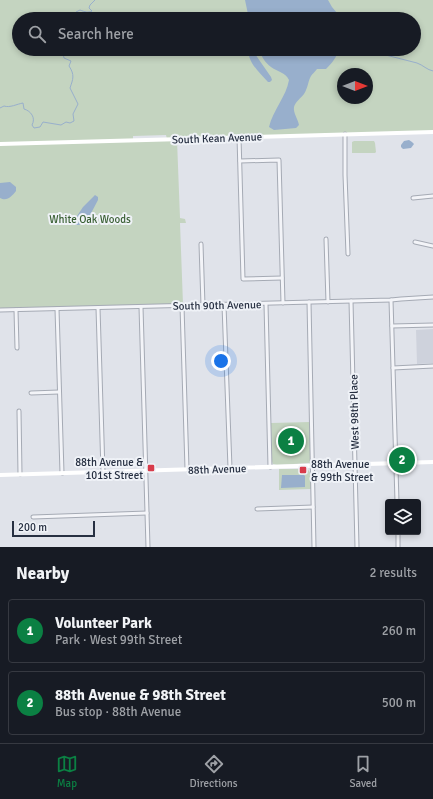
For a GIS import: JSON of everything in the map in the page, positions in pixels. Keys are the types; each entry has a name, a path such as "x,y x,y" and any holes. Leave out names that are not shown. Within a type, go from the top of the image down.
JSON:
{"street":[{"name":"South Kean Avenue","path":"0,144 433,132"},
{"path":"345,134 348,254"},
{"path":"239,137 243,279 282,278"},
{"path":"240,161 279,160 283,303"},
{"path":"414,198 433,196"},
{"path":"326,239 328,302"},
{"path":"415,242 433,246"},
{"path":"201,244 202,305"},
{"name":"South 90th Avenue","path":"0,310 351,302 433,298"},
{"path":"391,300 397,499"},
{"path":"309,302 314,547"},
{"name":"West 98th Place","path":"351,302 357,547"},
{"path":"266,304 270,467"},
{"path":"224,305 230,468"},
{"path":"182,306 187,469"},
{"path":"141,307 148,547"},
{"path":"98,308 103,472"},
{"path":"57,309 62,473"},
{"path":"16,310 16,348"},
{"path":"392,326 433,325"},
{"path":"393,368 433,366"},
{"path":"31,393 59,392"},
{"path":"19,411 20,474"},
{"name":"88th Avenue","path":"0,475 433,462"},
{"path":"257,509 313,507"},
{"path":"33,517 147,513"},
{"path":"398,535 398,547"}],"shaded area":[{"path":"433,329 433,363 417,364 416,330"}],"green space":[{"name":"White Oak Woods","path":"0,0 433,0 433,132 177,140 180,218 185,219 186,223 180,223 183,304 0,312","holes":["166,135 167,139 133,140 133,136"]},
{"path":"374,141 376,152 352,153 352,142"},
{"path":"310,422 310,463 273,464 271,423"},
{"path":"279,469 307,469 311,475 311,489 279,490"}],"water":[{"path":"245,0 328,0 336,12 248,12"},
{"path":"249,56 256,56 271,77 272,80 270,82 268,82 258,71 250,60"},
{"path":"262,56 336,56 326,69 317,69 311,75 303,96 294,107 294,112 299,125 296,128 274,130 269,127 289,80 263,59"},
{"path":"409,140 414,144 411,148 403,149 401,145 404,141"},
{"path":"10,182 16,187 16,191 7,199 0,198 0,183"},
{"path":"95,195 98,197 98,200 88,219 79,225 72,224 83,207"},
{"path":"282,475 304,475 305,487 281,488"}],"waterway":[{"path":"89,12 92,11 89,8 95,0"},
{"path":"76,12 80,10 86,12"},
{"path":"0,108 23,103 24,109 29,111 33,117 32,125 34,128 40,127 43,122 61,125 66,122 70,123 74,121 73,114 78,104 70,88 73,77 69,66 71,61 64,58 64,56"},
{"path":"390,56 417,63 433,71"}],"place":[{"name":"Volunteer Park","path":"291,441"},
{"name":"88th Avenue & 98th Street","path":"402,460"},
{"name":"88th Avenue & 101st Street","path":"151,468"},
{"name":"88th Avenue & 99th Street","path":"303,470"}]}
